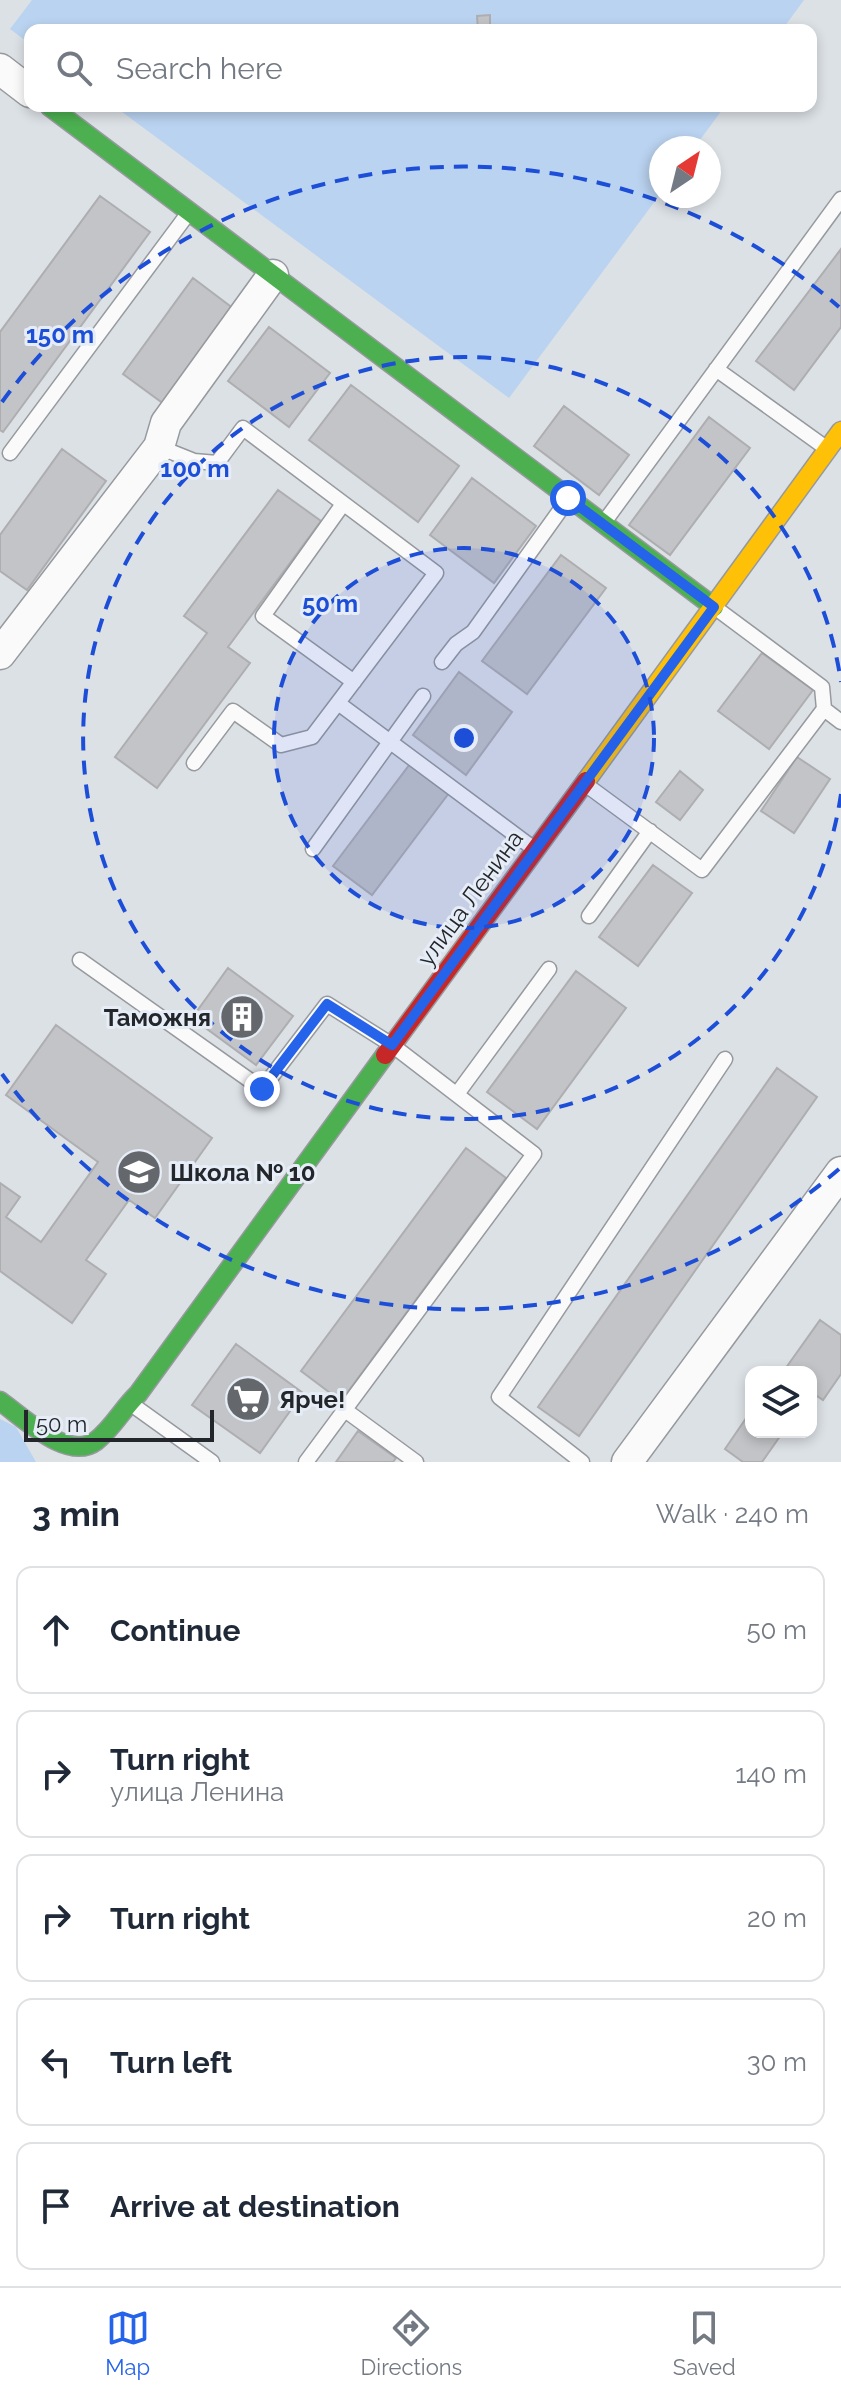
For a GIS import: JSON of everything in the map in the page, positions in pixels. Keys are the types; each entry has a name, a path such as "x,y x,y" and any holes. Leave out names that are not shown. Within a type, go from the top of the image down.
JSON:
{"street":[{"path":"0,69 24,87"},
{"path":"57,112 714,607"},
{"path":"0,654 159,447 166,423 273,275"},
{"name":"улица Ленина","path":"89,1462 841,431"},
{"path":"627,1462 841,1172"},
{"name":"улица Ленина","path":"5,1406 63,1446 74,1450 94,1446 128,1401 136,1400"},
{"path":"5,1406 34,1432 46,1454"}],"lane":[{"path":"602,524 841,199"},
{"path":"10,453 189,212"},
{"path":"716,369 828,450"},
{"path":"159,447 194,461 217,463 243,428 436,573 312,737 281,745 233,711 194,763"},
{"path":"442,662 456,644 473,632 568,498"},
{"path":"343,504 263,616 354,682"},
{"path":"584,783 702,870 824,709 822,687 714,607"},
{"path":"313,849 423,696"},
{"path":"338,703 535,850"},
{"path":"824,709 841,722"},
{"path":"589,916 650,831"},
{"path":"80,960 262,1089 327,1004 392,1045 534,1154 306,1462"},
{"path":"457,1094 549,969"},
{"path":"582,1462 499,1397 725,1059"},
{"path":"136,1400 212,1462"},
{"path":"345,1410 416,1462"}],"shaded area":[{"path":"32,0 804,0 786,24 24,24 24,40 10,29"},
{"path":"122,112 721,112 703,136 649,136 650,208 509,398"},
{"path":"0,1419 16,1427 36,1462 0,1462"}],"building":[{"path":"490,15 490,24 478,24 477,16"},
{"path":"100,196 150,232 3,432 0,430 0,332"},
{"path":"841,249 841,327 794,390 756,361"},
{"path":"193,278 234,309 164,404 123,374"},
{"path":"269,327 330,373 289,427 228,381"},
{"path":"351,385 459,466 418,522 309,440"},
{"path":"564,406 629,455 599,495 534,446"},
{"path":"709,417 750,448 670,555 629,525"},
{"path":"62,449 106,481 27,590 0,571 0,535"},
{"path":"472,478 536,526 494,583 430,535"},
{"path":"278,490 321,521 228,647 250,663 157,788 115,757 207,633 184,616"},
{"path":"561,555 606,588 527,694 482,661"},
{"path":"762,653 813,690 769,749 718,711"},
{"path":"459,672 512,712 466,775 413,735"},
{"path":"797,757 830,779 794,833 761,811"},
{"path":"410,764 449,793 372,895 333,866"},
{"path":"680,771 703,790 680,820 656,802"},
{"path":"653,865 692,893 638,966 599,937"},
{"name":"Таможня","path":"228,968 293,1016 256,1065 192,1018"},
{"path":"576,971 626,1008 537,1129 487,1092"},
{"name":"Школа № 10","path":"56,1025 212,1138 155,1218 129,1200 86,1260 106,1274 72,1323 0,1271 0,1183 20,1197 6,1217 41,1242 98,1162 6,1095"},
{"path":"777,1068 817,1097 579,1436 538,1407"},
{"path":"466,1148 506,1178 341,1401 301,1371"},
{"path":"820,1320 841,1335 841,1374 823,1400 817,1396 817,1366 787,1366"},
{"name":"Ярче!","path":"236,1344 303,1393 260,1453 192,1405"},
{"path":"745,1420 745,1438 779,1438 762,1462 743,1462 725,1449"},
{"path":"358,1431 396,1458 393,1462 336,1462"}],"traffic: fast":[{"path":"57,112 714,607"},
{"path":"0,1401 60,1442 85,1446 102,1436 138,1394 385,1055"}],"traffic: slow":[{"path":"586,781 841,431"}],"traffic: jam":[{"path":"385,1055 586,781"}],"place":[{"name":"Таможня","path":"242,1017"},
{"name":"Школа № 10","path":"139,1172"},
{"name":"Ярче!","path":"248,1399"}],"route":[{"path":"262,1089 327,1004 392,1045 714,607 568,498"}]}
